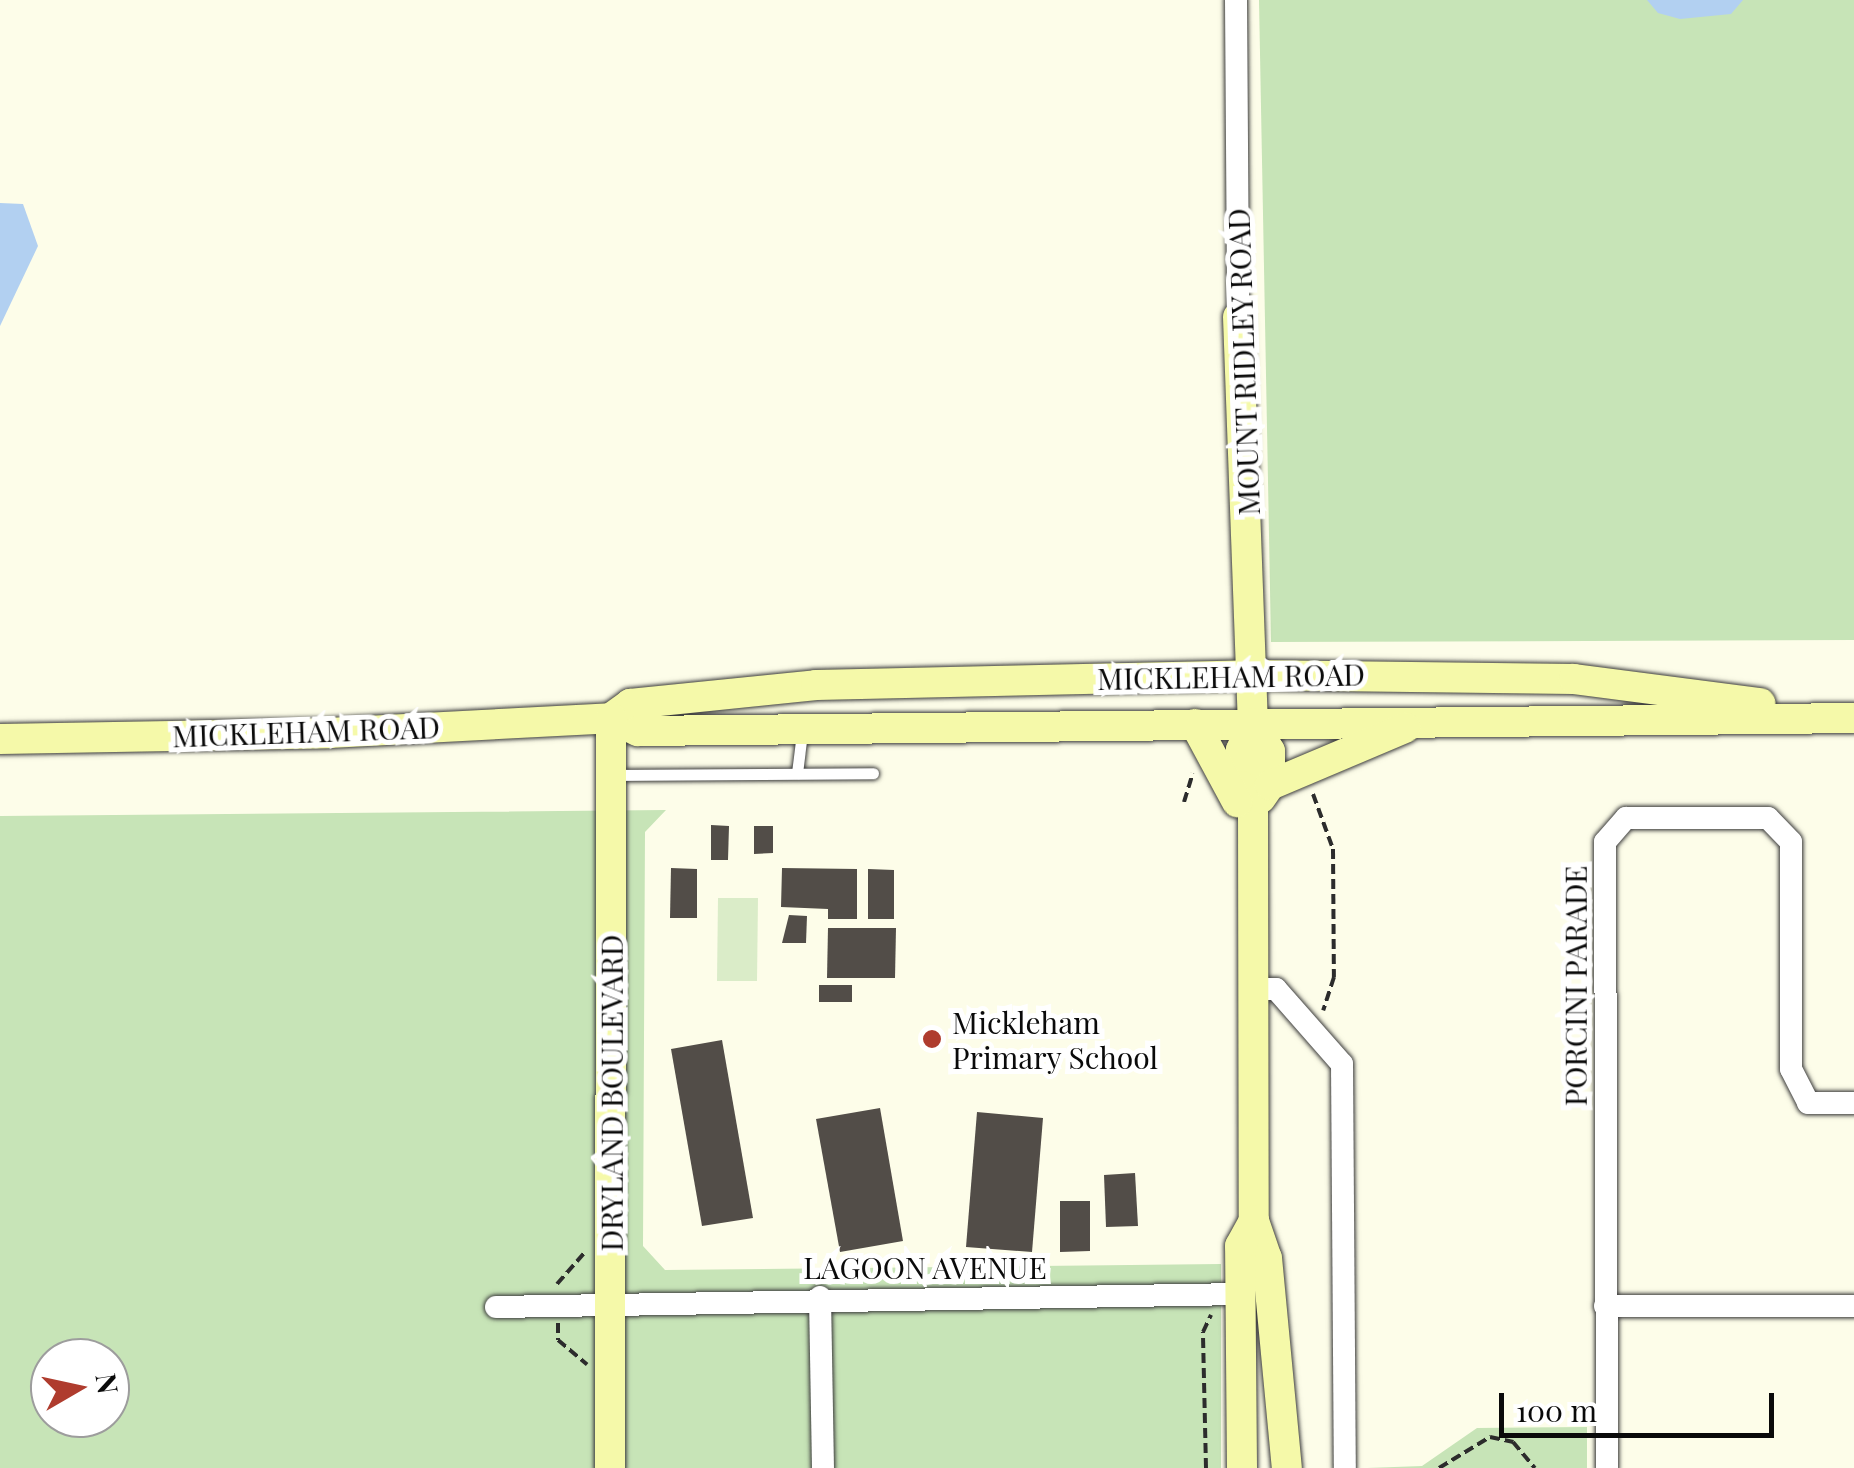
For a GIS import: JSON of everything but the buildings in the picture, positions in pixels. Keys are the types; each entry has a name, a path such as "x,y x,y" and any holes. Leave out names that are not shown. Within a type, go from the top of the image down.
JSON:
{"main road":[{"name":"MOUNT RIDLEY ROAD","path":"1238,318 1254,723 1270,751 1259,810 1254,1221 1267,1258 1288,1468"},
{"name":"MICKLEHAM ROAD","path":"612,718 630,704 816,685 1251,675 1574,679 1854,715"},
{"path":"803,729 816,685"},
{"name":"MICKLEHAM ROAD","path":"0,739 322,733 612,718 638,731 1854,715"},
{"name":"DRYLAND BOULEVARD","path":"610,1468 612,718"},
{"path":"1195,724 1259,810 1422,721"},
{"name":"MOUNT RIDLEY ROAD","path":"1242,1468 1231,1294 1240,1246 1254,1221"}],"street":[{"name":"MOUNT RIDLEY ROAD","path":"1236,0 1238,318"},
{"name":"PORCINI PARADE","path":"1608,1468 1606,842 1626,818 1768,818 1791,842 1791,1069 1808,1103 1854,1103"},
{"path":"1256,989 1276,990 1342,1064 1345,1468"},
{"name":"LAGOON AVENUE","path":"496,1307 820,1297 1231,1294"},
{"path":"820,1297 823,1468"},
{"path":"1605,1306 1854,1306"}],"lane":[{"path":"798,773 803,729"},
{"path":"613,775 873,774"}],"path":[{"path":"1206,1468 1202,1332 1231,1294"},
{"path":"1440,1468 1490,1437 1513,1442 1535,1468"}],"green space":[{"path":"1259,0 1854,0 1854,640 1271,642"},
{"path":"666,810 645,832 643,1246 665,1270 1221,1264 1221,1468 0,1468 0,816"},
{"path":"718,898 758,898 757,981 717,981"},
{"path":"1587,1427 1587,1468 1367,1468 1422,1466 1477,1428"}],"water":[{"path":"1647,0 1743,0 1731,14 1680,19 1658,13"},
{"path":"0,203 23,204 38,246 0,326"}],"place":[{"name":"Mickleham Primary School","path":"932,1039"}]}
